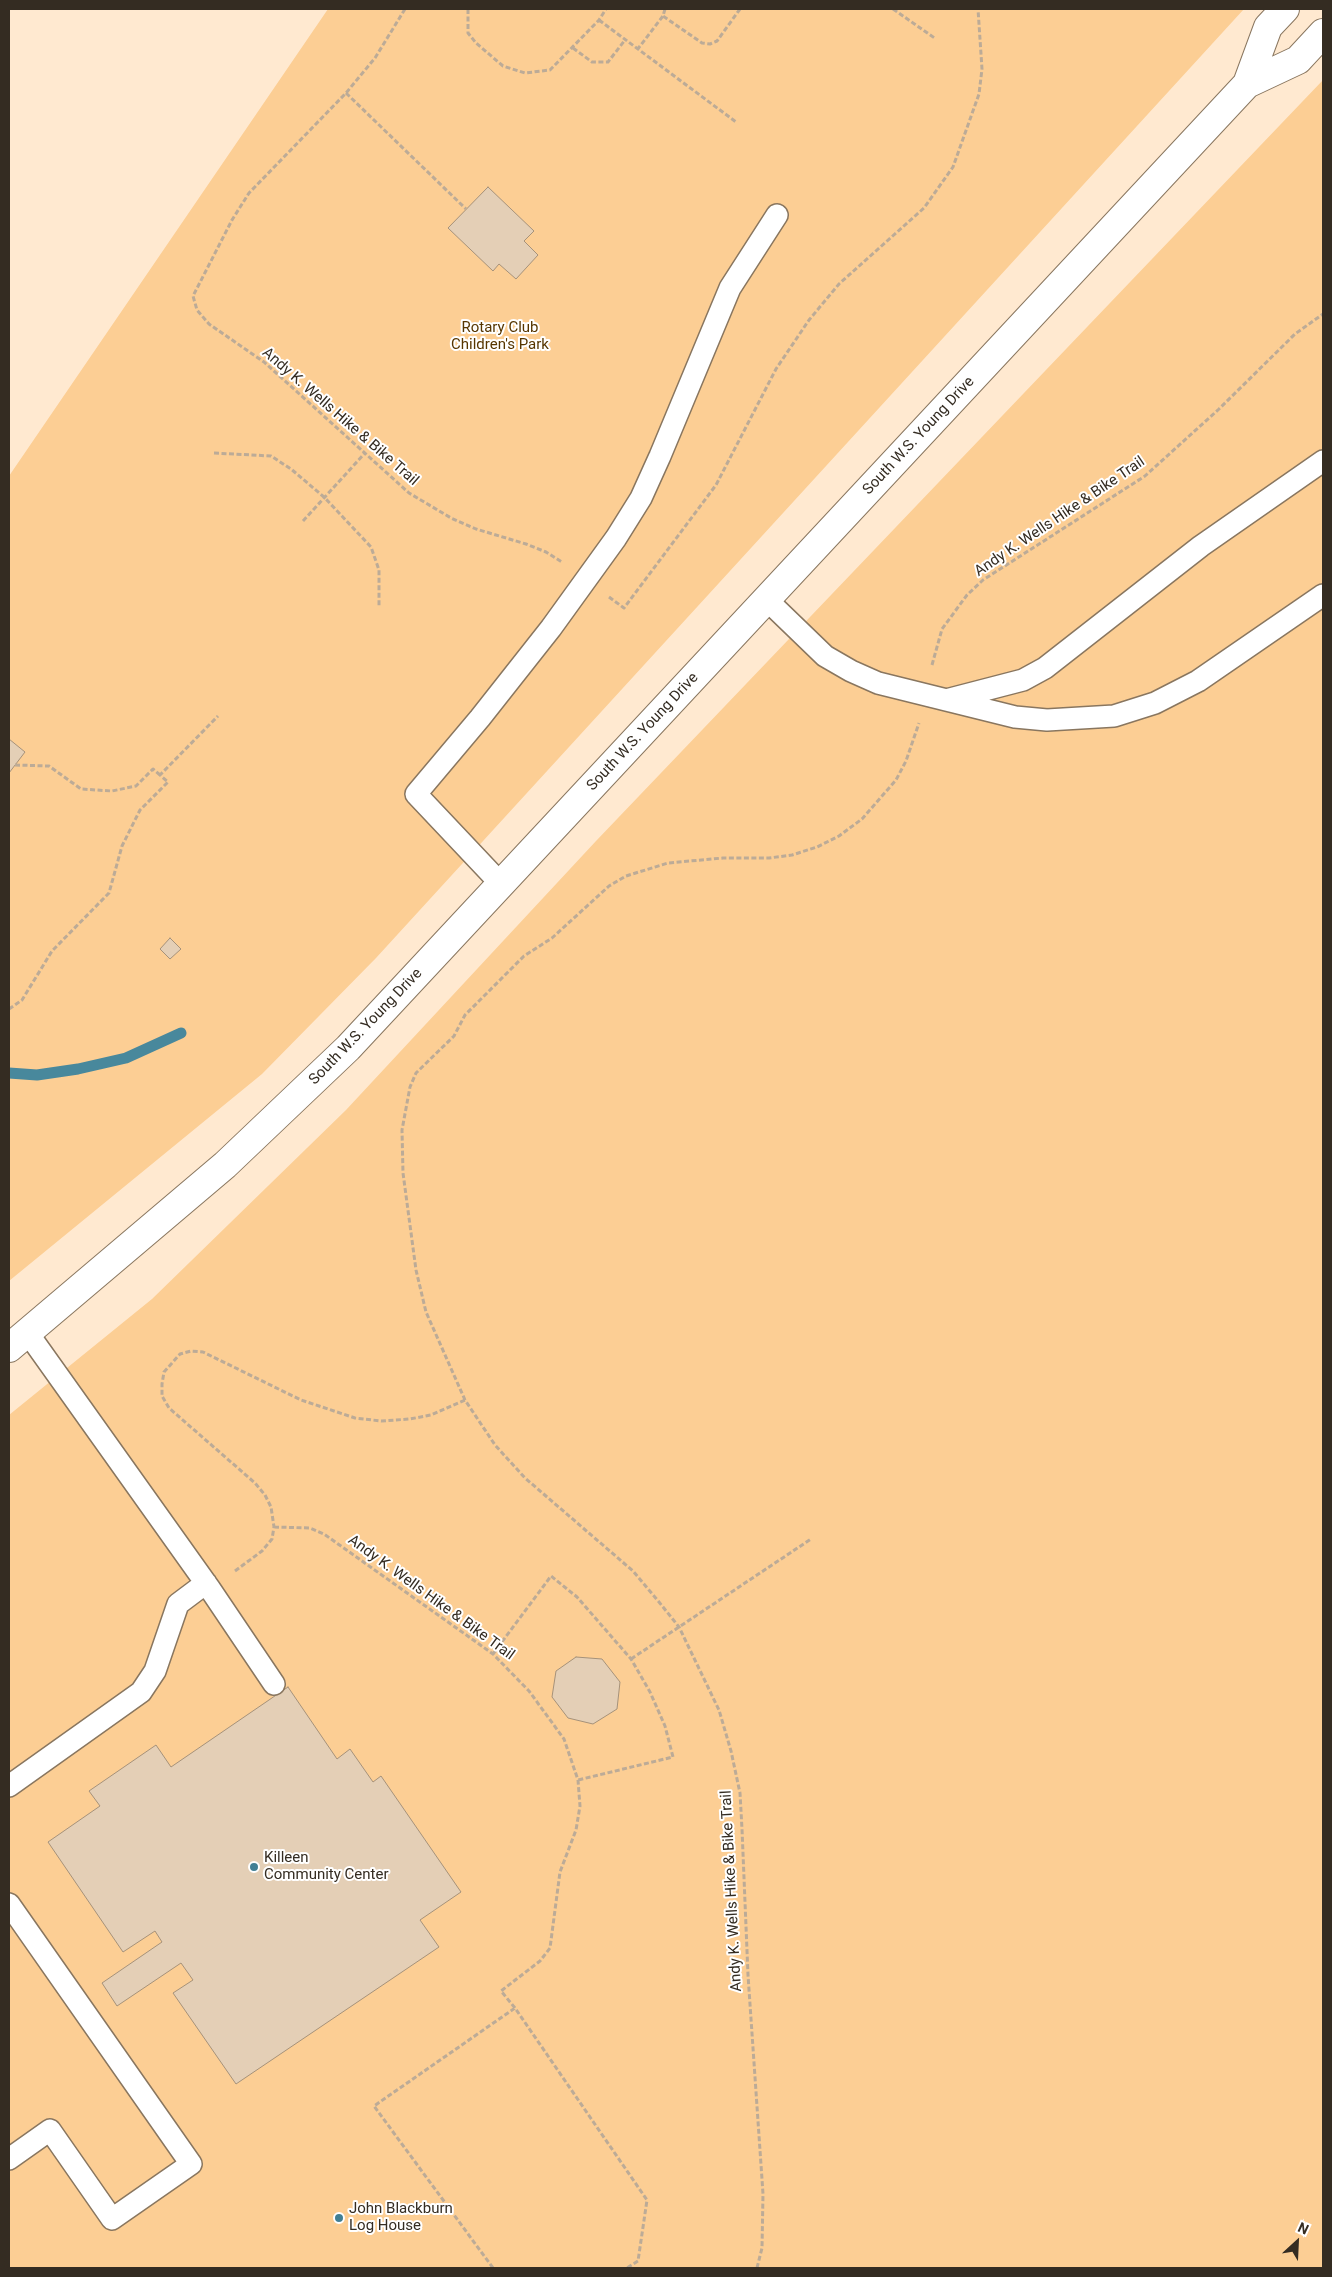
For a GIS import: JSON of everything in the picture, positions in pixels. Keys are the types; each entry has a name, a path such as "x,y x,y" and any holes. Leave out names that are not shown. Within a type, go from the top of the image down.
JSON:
{"main road":[{"name":"South W.S. Young Drive","path":"18,1340 225,1165 348,1048 1247,84 1276,18"},
{"name":"South W.S. Young Drive","path":"1247,84 1298,60 1323,33"}],"lane":[{"path":"501,884 416,794 480,718 545,636 616,538 641,498 730,288 777,216"},
{"path":"943,701 1023,680 1045,668 1201,546 1323,461"},
{"path":"767,600 825,656 851,671 902,691 1015,717 1047,720 1114,716 1155,703 1198,681 1323,595"},
{"path":"18,1340 208,1586 274,1684"},
{"path":"9,1786 141,1692 155,1671 178,1604 208,1586"},
{"path":"9,1904 191,2164 112,2219 50,2130 9,2159"}],"path":[{"name":"Andy K. Wells Hike & Bike Trail","path":"405,9 374,58 346,93 249,193 232,220 193,296 197,310 210,324 264,362 409,493 451,518 540,549 567,566"},
{"path":"468,9 468,33 476,43 504,66 525,73 550,70 599,20 606,9"},
{"path":"638,50 663,16 665,9"},
{"path":"663,16 702,43 710,44 717,41 740,9"},
{"path":"894,9 936,38"},
{"path":"602,593 624,608 716,485 780,362 809,320 839,284 924,208 940,188 964,142 979,94 982,69 978,9"},
{"path":"599,20 736,122"},
{"path":"573,48 592,62 608,62 625,40"},
{"path":"346,93 466,209"},
{"name":"Andy K. Wells Hike & Bike Trail","path":"931,670 942,629 967,595 983,580 1145,476 1219,409 1295,334 1323,314"},
{"path":"214,453 271,456 291,469 324,497 371,547 379,570 379,607"},
{"path":"303,521 365,453"},
{"name":"Andy K. Wells Hike & Bike Trail","path":"757,2268 762,2248 763,2194 748,1975 740,1793 731,1751 719,1710 679,1627 633,1571 525,1478 495,1445 465,1400 426,1312 407,1206 402,1130 410,1087 416,1073 454,1036 465,1015 524,956 552,938 609,886 626,876 668,863 694,860 769,858 792,855 817,847 839,836 862,819 896,780 906,762 921,714"},
{"path":"160,775 218,716"},
{"path":"9,1008 22,1000 52,951 110,893 122,846 140,810 168,782 153,769 136,786 112,791 81,789 49,766 15,764"},
{"path":"208,1586 262,1551 272,1539 274,1527 271,1507 255,1483 169,1408 162,1396 164,1372 180,1354 191,1350 203,1352 301,1400 355,1418 381,1421 410,1419 431,1415 465,1400"},
{"name":"Andy K. Wells Hike & Bike Trail","path":"274,1527 310,1528 324,1534 492,1654 529,1691 564,1739 578,1780 580,1806 576,1830 560,1872 555,1896 550,1948 540,1961 501,1991 515,2008"},
{"path":"631,1659 811,1539"},
{"path":"492,1654 551,1576 577,1597 631,1659 654,1700 665,1726 673,1757 578,1780"},
{"path":"493,2268 374,2106 515,2008 647,2200 638,2262 627,2268"}],"green space":[{"name":"Rotary Club Children's Park","path":"328,9 1244,9 376,958 262,1074 9,1281 9,476"},
{"path":"1323,80 1323,2268 9,2268 9,1415 152,1299 346,1110 596,841"}],"building":[{"path":"488,187 534,231 524,241 538,255 516,279 499,264 493,271 448,228"},
{"path":"9,739 25,752 9,773"},
{"path":"170,938 181,949 170,959 160,949"},
{"path":"576,1657 602,1659 620,1682 617,1709 593,1724 568,1718 552,1697 556,1671"},
{"name":"Killeen Community Center","path":"288,1687 337,1759 350,1749 373,1782 381,1776 461,1892 420,1920 439,1947 236,2084 173,1993 193,1980 181,1963 117,2006 102,1983 162,1942 155,1931 123,1952 48,1842 100,1806 89,1791 156,1745 171,1767"}],"waterway":[{"path":"9,1073 37,1075 78,1069 126,1058 181,1033"}],"place":[{"name":"Killeen Community Center","path":"254,1867"},
{"name":"John Blackburn Log House","path":"339,2218"}]}
